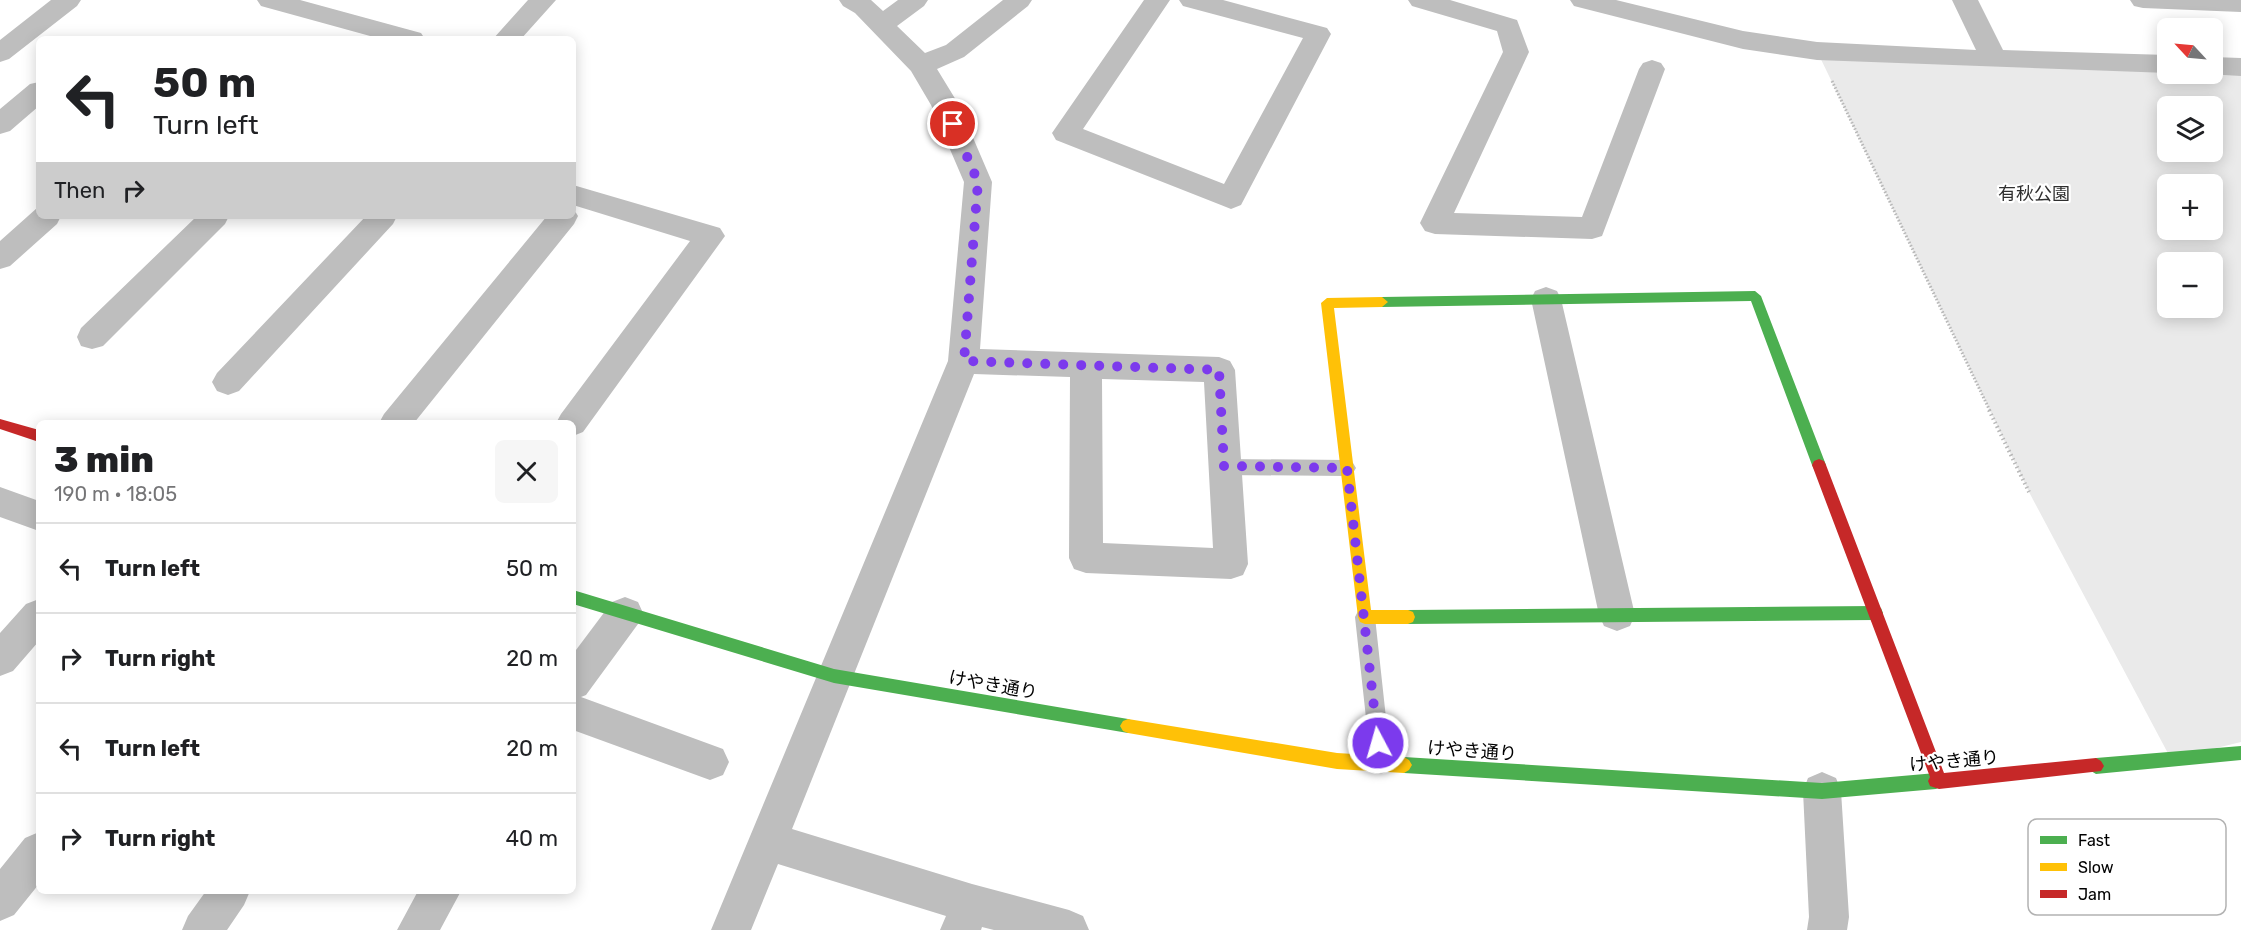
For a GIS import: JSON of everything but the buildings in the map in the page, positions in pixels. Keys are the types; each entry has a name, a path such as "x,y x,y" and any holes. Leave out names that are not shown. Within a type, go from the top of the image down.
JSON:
{"street":[{"path":"0,53 68,0"},
{"path":"270,0 401,36"},
{"path":"509,36 543,0"},
{"path":"864,7 915,0"},
{"path":"921,65 955,51 1019,0"},
{"path":"1157,0 1066,133 1231,198 1317,34 1192,0"},
{"path":"1421,0 1508,26 1516,52 1435,223 1592,228 1652,69"},
{"path":"1583,0 1743,40 1817,51 2157,64"},
{"path":"1965,0 1994,59"},
{"path":"2143,0 2241,4"},
{"path":"731,930 964,361 978,182 945,105 921,65 864,7"},
{"path":"28,31 44,36"},
{"path":"2223,66 2241,67"},
{"path":"0,124 36,94"},
{"path":"574,420 710,236 576,204"},
{"path":"0,258 44,219"},
{"path":"92,337 212,219"},
{"path":"228,382 380,219"},
{"path":"397,420 559,219"},
{"path":"1876,613 1365,617 1327,303 1755,296 1876,613 1939,781"},
{"path":"1546,299 1617,615"},
{"path":"964,361 1219,370 1231,564 1086,558 1086,366"},
{"path":"0,424 36,435"},
{"path":"0,502 36,515"},
{"name":"けやき通り","path":"576,598 834,676 1337,761 1822,791 2241,753"},
{"path":"576,679 625,613"},
{"path":"0,660 36,618"},
{"path":"576,713 710,762"},
{"path":"1822,791 1829,917 1827,930"},
{"path":"768,842 966,917 1069,930"},
{"path":"0,901 36,856"},
{"path":"202,930 228,894"},
{"path":"417,930 439,894"}],"lane":[{"path":"1224,466 1347,468"},
{"path":"1365,617 1381,764"}],"path":[{"path":"1817,51 2029,492"}],"green space":[{"name":"有秋公園","path":"1817,51 2157,64 2157,84 2223,84 2223,71 2241,67 2241,742 2171,759 2029,492"}],"traffic: fast":[{"path":"1382,302 1755,296 1819,465"},
{"path":"576,598 834,676 1128,726"},
{"path":"1408,617 1876,613"},
{"path":"2096,766 2241,753"},
{"path":"1404,765 1822,791 1936,781"}],"traffic: slow":[{"path":"1382,302 1327,303 1365,617 1408,617"},
{"path":"1128,726 1337,761 1404,765"}],"traffic: jam":[{"path":"0,424 36,435"},
{"path":"1819,465 1939,781"},
{"path":"1936,781 2096,766"}],"route":[{"path":"953,124 978,182 964,361 1219,370 1224,466 1347,468 1378,743"}]}
